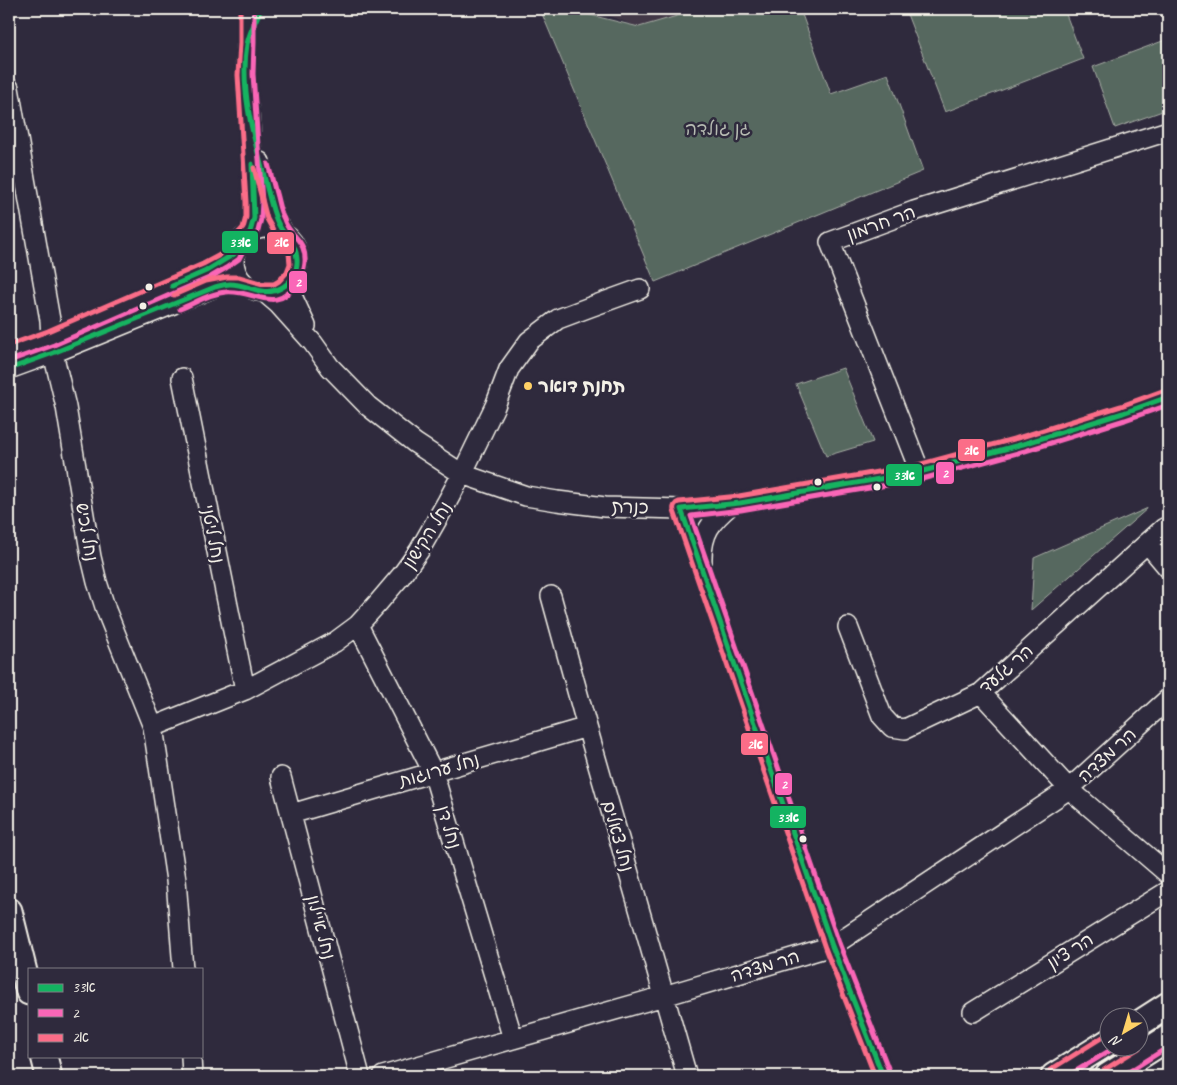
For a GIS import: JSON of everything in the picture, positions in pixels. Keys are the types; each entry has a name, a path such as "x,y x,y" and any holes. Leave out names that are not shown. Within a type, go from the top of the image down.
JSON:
{"main road":[{"path":"9,911 28,988"},
{"path":"1150,1017 1168,1005"},
{"path":"1108,1076 1168,1038"},
{"path":"1054,1076 1100,1047"},
{"path":"44,1058 49,1076"}],"street":[{"path":"247,9 245,74 250,123 254,202 254,218 250,232"},
{"path":"247,43 261,9"},
{"name":"נחל לכיש","path":"9,88 50,320 52,345 66,407 91,557 106,610 153,726 176,880 183,968"},
{"path":"9,353 52,345 215,287 229,284 256,290 273,291 288,283 294,276 298,258 291,241 284,234 274,217 250,123"},
{"name":"הר חרמון","path":"920,472 830,242 914,211 1168,131"},
{"path":"9,369 52,345 222,262 234,254 242,238 250,232 267,228 284,234"},
{"name":"כנרת","path":"234,254 236,272 241,280 278,304 313,343 330,366 368,406 415,443 462,474 526,496 557,501 606,507 681,509 732,504 920,472 1023,444 1124,413 1168,397"},
{"name":"כנרת","path":"288,283 313,343"},
{"name":"נחל הקישון","path":"153,726 245,690 335,642 358,625 402,576 419,551 462,474 495,406 509,370 529,342 558,319 640,289"},
{"name":"נחל ליטני","path":"182,378 245,690"},
{"path":"702,570 702,549 707,531 717,516 732,504"},
{"path":"681,509 832,946 881,1074"},
{"name":"הר גלעד","path":"848,627 882,716 892,727 905,729 981,693 1164,528"},
{"path":"1147,543 1168,568"},
{"name":"נחל צאלים","path":"551,596 687,1076"},
{"name":"נחל דן","path":"358,625 433,772 512,1039"},
{"path":"981,693 1069,789 1168,874"},
{"name":"הר מצדה","path":"383,1076 832,946 1069,789 1168,699"},
{"name":"נחל ערוגות","path":"291,814 587,727"},
{"name":"נחל איילון","path":"281,777 360,1076"},
{"name":"הר ציון","path":"972,1012 1168,891"},
{"path":"191,1058 192,1076"}],"shaded area":[{"path":"593,9 717,9 648,31"}],"green space":[{"name":"גן גולדה","path":"540,9 566,9 639,27 701,9 800,9 831,94 888,74 923,171 655,282"},
{"path":"905,9 1064,9 1083,59 945,112"},
{"path":"1168,39 1168,109 1115,128 1093,67"},
{"path":"843,368 873,442 826,456 796,384"},
{"path":"1148,508 1031,610 1034,558"}],"transit line":[{"name":"2א","path":"9,345 48,331 203,264 228,249 231,241 243,228 246,217 246,202 238,75 240,9"},
{"name":"2","path":"12,360 54,345 209,278 239,259 244,249 257,235 261,219 262,202 253,74 254,9"},
{"name":"33א","path":"9,369 215,287 228,284 268,292 285,286 291,279 297,263 296,251 279,225 273,211 255,141 246,93 245,60 247,44 261,9"},
{"name":"33א","path":"172,286 206,271 234,254 237,245 250,232 254,218 252,164"},
{"name":"2","path":"180,309 208,296 226,292 236,292 273,300 290,292 299,281 305,264 303,248 287,226 268,164"},
{"name":"2א","path":"174,295 206,281 227,277 239,277 263,284 274,284 287,272 290,264 289,253 278,239 267,219 254,168"},
{"name":"2א","path":"875,1076 825,948 674,511 675,505 679,502 739,496 918,465 1021,437 1121,406 1165,390"},
{"name":"33א","path":"883,1076 832,946 681,509 740,503 920,472 1023,444 1168,397"},
{"name":"2","path":"890,1073 839,943 691,516 741,510 922,479 1025,451 1168,405"},
{"name":"2א","path":"1050,1070 1100,1039"},
{"name":"2","path":"1122,1076 1168,1047"},
{"name":"2","path":"1068,1076 1100,1057"},
{"name":"2א","path":"1104,1070 1123,1058"}],"place":[{"name":"תחנת דואר","path":"528,386"}]}
